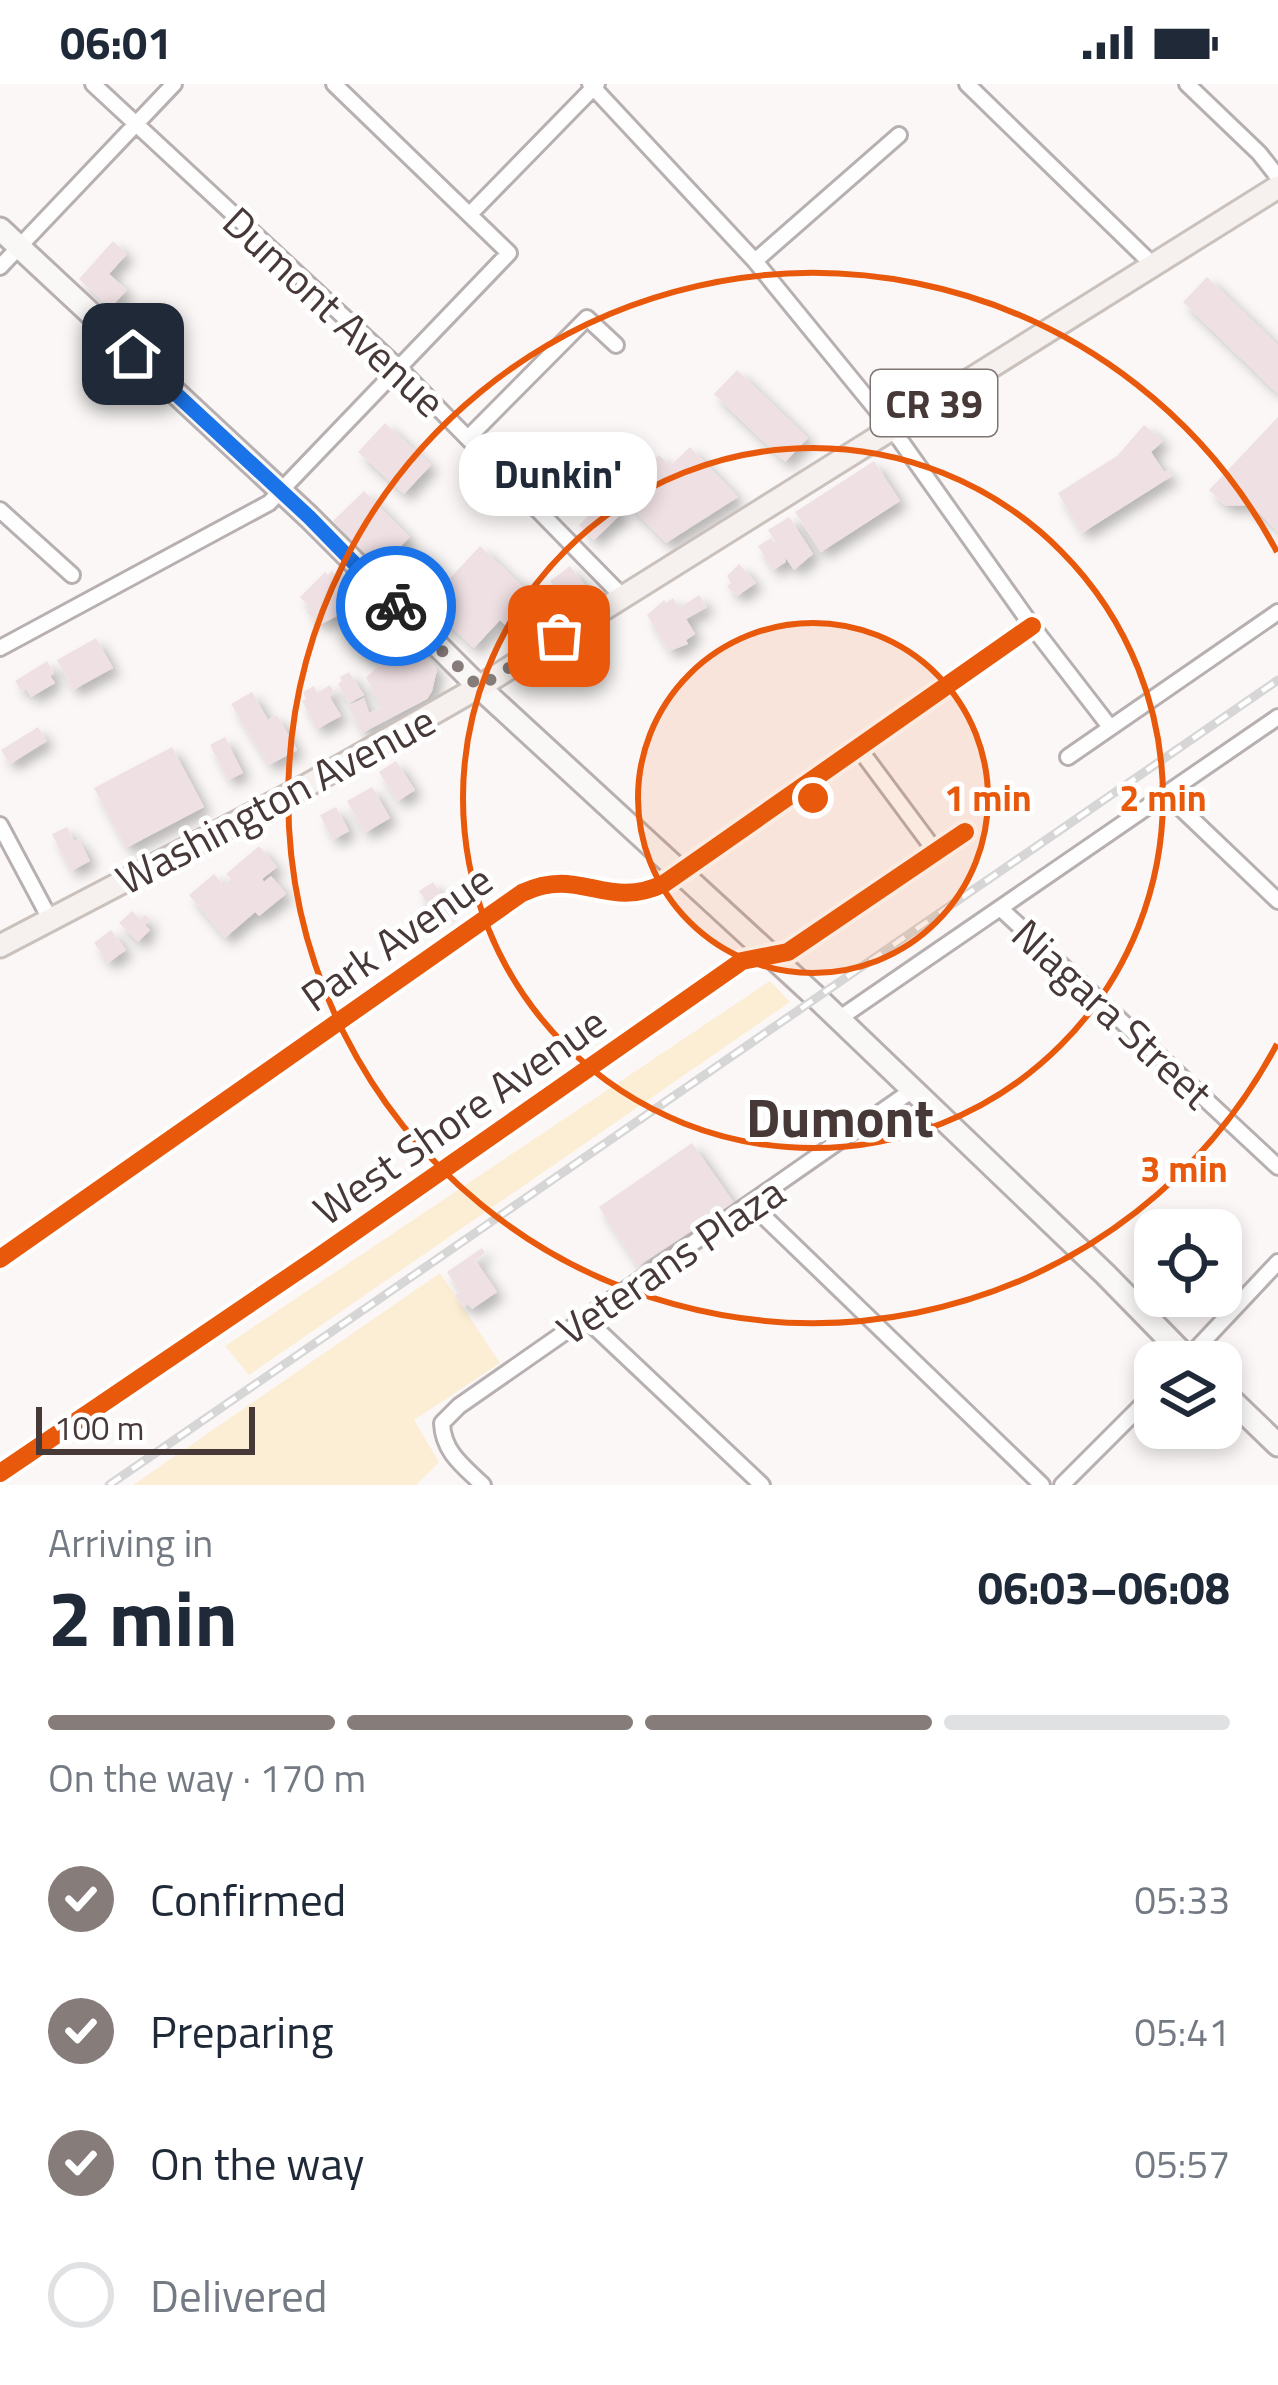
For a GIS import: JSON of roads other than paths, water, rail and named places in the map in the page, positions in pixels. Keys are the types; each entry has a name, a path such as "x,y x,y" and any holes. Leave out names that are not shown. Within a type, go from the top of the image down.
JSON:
{"main road":[{"name":"Washington Avenue","path":"0,946 306,786 479,687 1278,187"},
{"path":"0,229 281,491 479,687 684,872 1105,1274 1169,1341"},
{"path":"1242,1410 1278,1445"}],"street":[{"name":"Dumont Avenue","path":"93,84 399,368 621,595"},
{"path":"0,267 174,84"},
{"path":"0,648 269,503 509,253 334,84"},
{"path":"967,84 1154,266"},
{"path":"1187,84 1278,177"},
{"path":"471,213 594,85 755,261 893,430 1110,728"},
{"path":"755,261 898,135"},
{"path":"468,438 587,317 616,345"},
{"path":"0,509 72,575"},
{"path":"1068,757 1278,612"},
{"name":"Park Avenue","path":"0,1259 522,893 558,882 639,895 684,872 1032,626"},
{"path":"837,1020 1278,717"},
{"path":"858,747 936,852"},
{"path":"1167,795 1278,901"},
{"path":"0,825 50,919"},
{"name":"West Shore Avenue","path":"0,1473 742,961 788,952 964,832"},
{"name":"Niagara Street","path":"1000,908 1278,1167"},
{"name":"Veterans Plaza","path":"483,1485 449,1453 442,1437 442,1424 459,1406 911,1091"},
{"path":"752,1205 1042,1485"},
{"path":"1206,1341 1278,1262"},
{"path":"584,1318 762,1485"},
{"path":"1063,1485 1134,1413"}],"railway":[{"path":"109,1485 1278,680"}],"place":[{"name":"Dunkin'","path":"559,636"}],"district":[{"name":"Dumont","path":"840,1117"}]}
